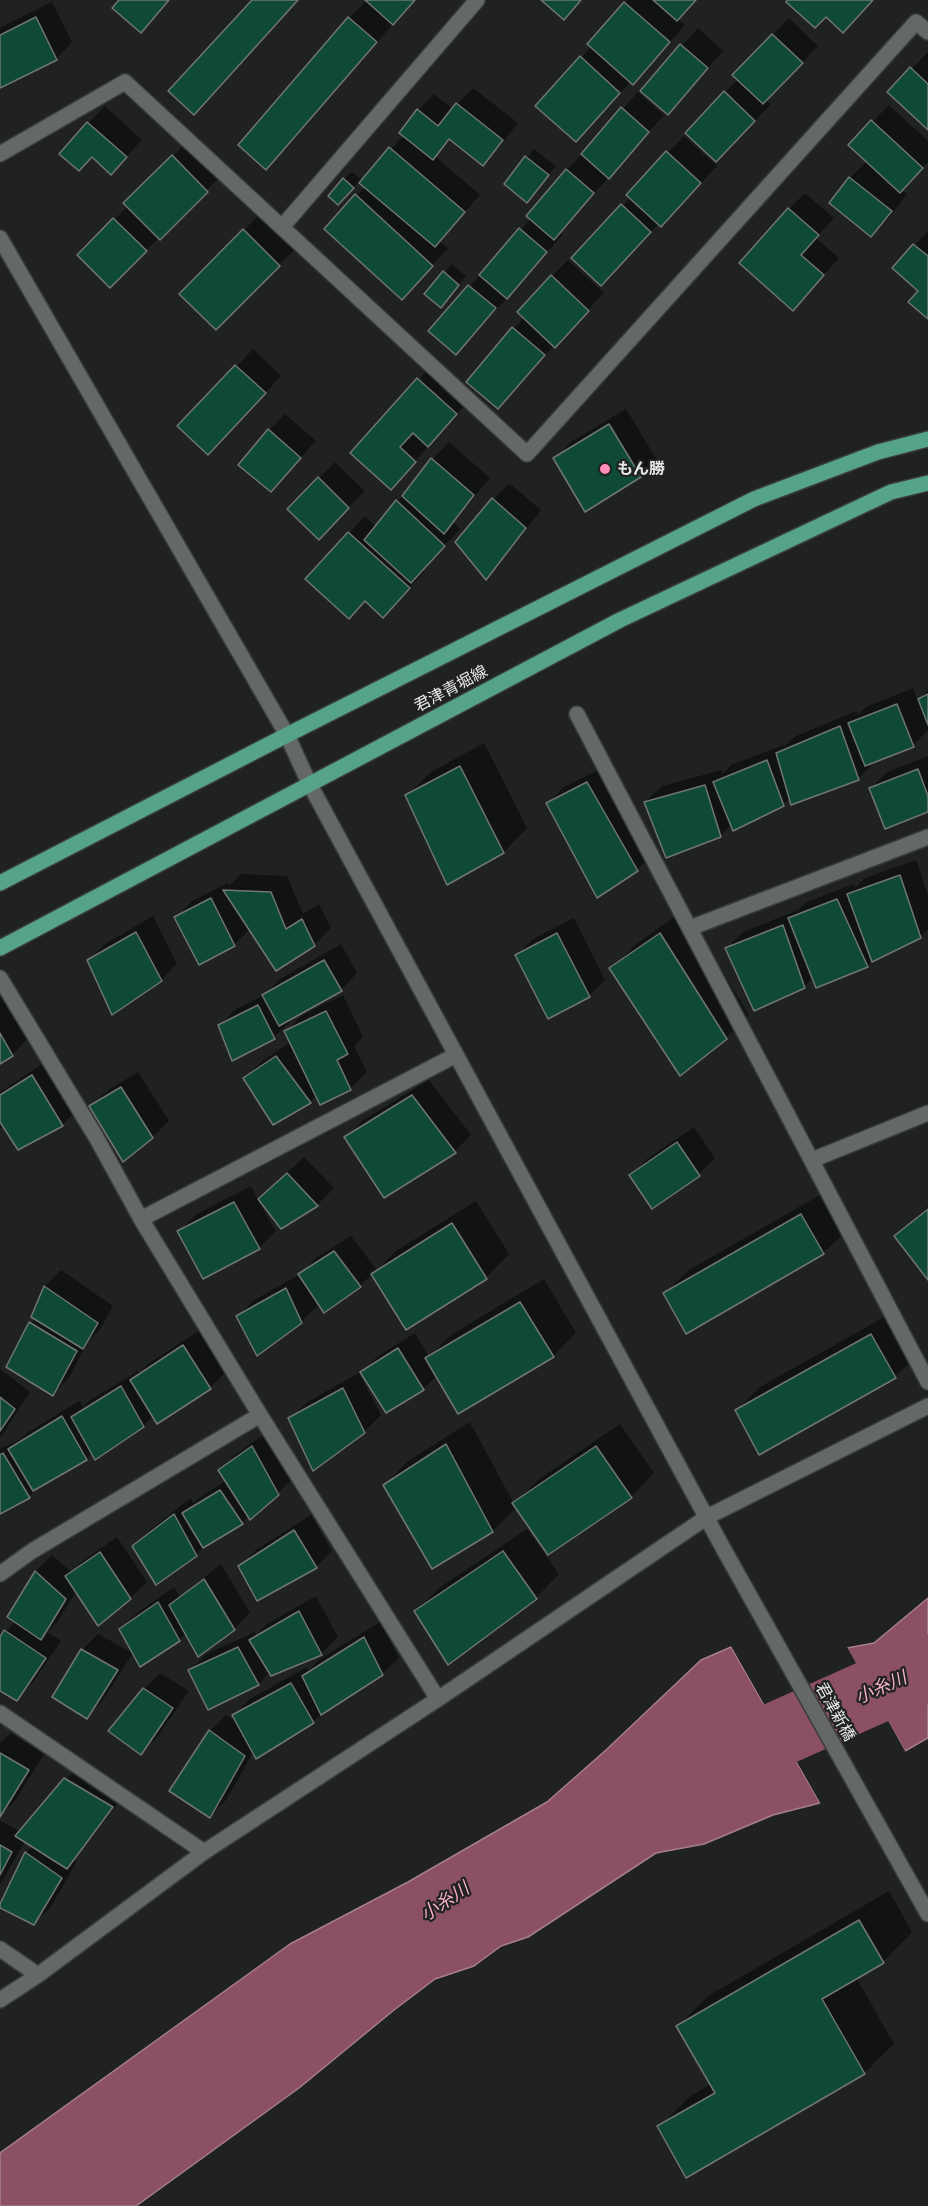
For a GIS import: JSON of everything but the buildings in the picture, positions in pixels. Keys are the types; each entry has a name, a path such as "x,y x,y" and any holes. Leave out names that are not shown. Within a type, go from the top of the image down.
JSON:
{"main road":[{"name":"君津青堀線","path":"0,883 754,499 878,452 928,439"},
{"name":"君津青堀線","path":"0,948 620,620 891,492 928,483"}],"street":[{"path":"282,227 477,0"},
{"path":"0,154 125,82 527,454 916,22 928,32"},
{"name":"君津新橋","path":"0,238 287,735 309,783 723,1548 928,1914"},
{"path":"577,714 928,1382"},
{"path":"690,928 928,837"},
{"path":"0,978 96,1137 141,1219 438,1700"},
{"path":"141,1219 456,1055"},
{"path":"812,1160 928,1113"},
{"path":"0,2000 38,1975 204,1851 438,1700 707,1517 928,1406"},
{"path":"0,1574 32,1551 260,1415"},
{"path":"0,1713 204,1851"},
{"path":"0,1949 38,1975"}],"water":[{"path":"928,1598 928,1738 905,1751 847,1648 874,1643"},
{"path":"731,1647 820,1803 773,1815 704,1844 656,1853 528,1937 501,1946 474,1966 435,1979 299,2088 136,2206 0,2206 0,2153 290,1944 408,1882 547,1802 701,1660"}],"pier":[{"path":"730,1644 734,1646 823,1802 822,1806"},
{"path":"846,1645 906,1753 902,1752 845,1649"}],"waterway":[{"name":"小糸川","path":"698,1770 928,1667"}],"place":[{"name":"もん勝","path":"605,469"}]}
